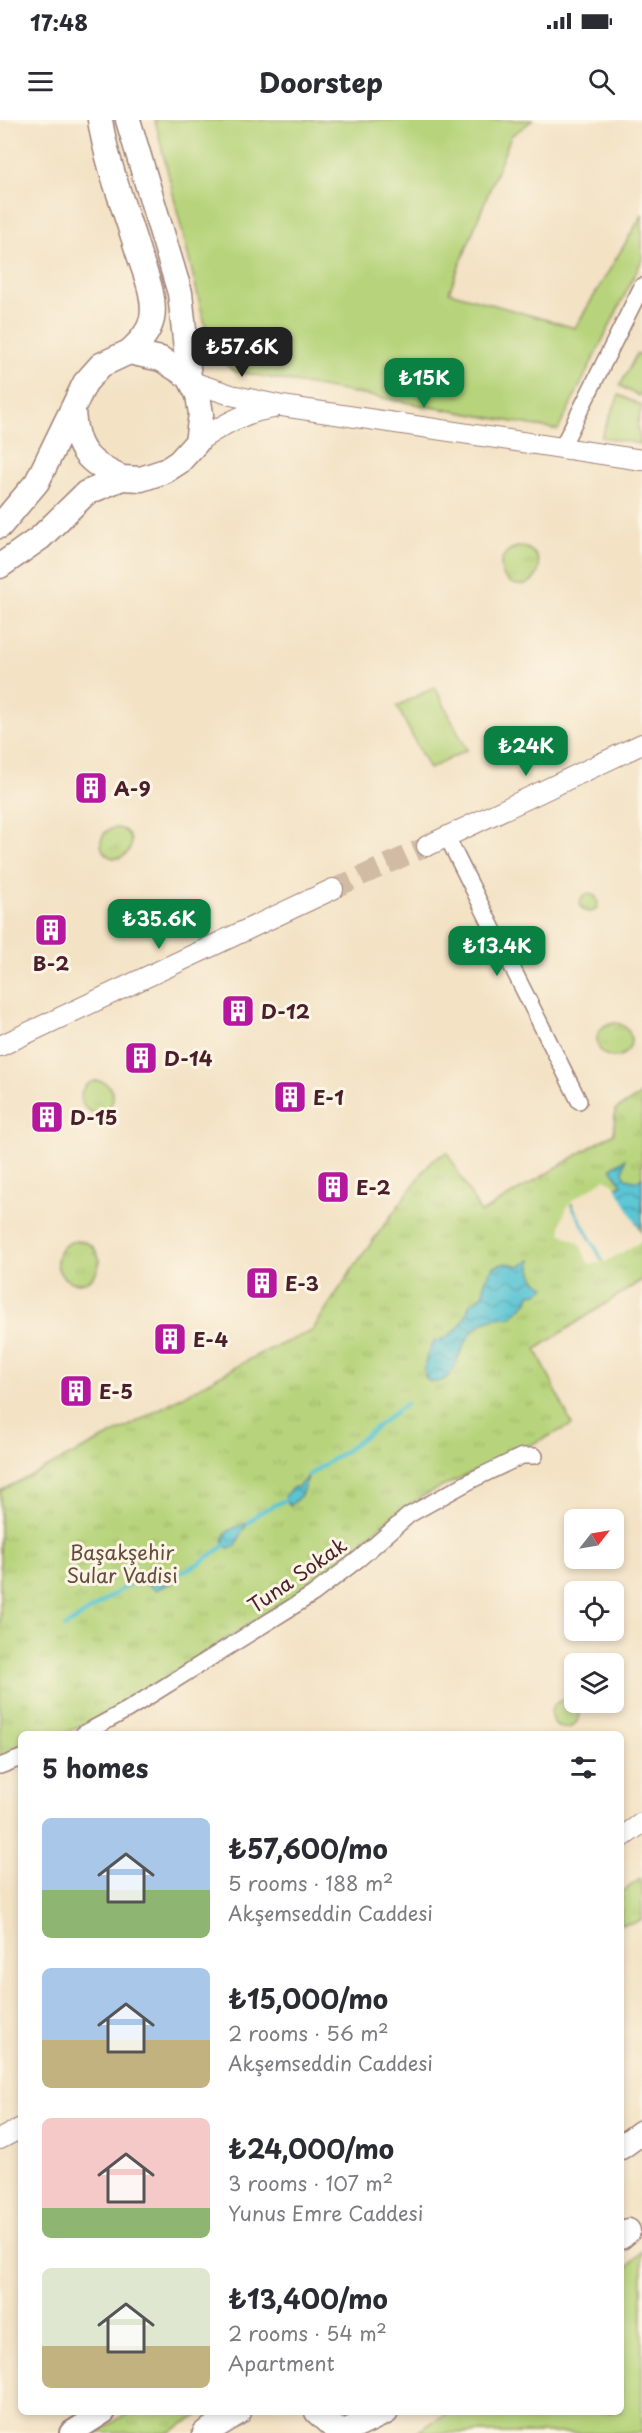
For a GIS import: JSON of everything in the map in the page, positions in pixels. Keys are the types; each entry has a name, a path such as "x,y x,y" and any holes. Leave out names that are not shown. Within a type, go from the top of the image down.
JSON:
{"main road":[{"path":"0,525 38,482 82,388 91,374 101,365 129,352 141,342 149,328 153,309 151,295 108,157 100,120"},
{"path":"0,566 40,538 86,493 122,478 141,478 165,471 179,462 197,442 201,414 198,395 191,379 180,293 128,120"},
{"path":"129,352 161,359 191,379"},
{"path":"72,410 76,437 87,456 94,464 122,478"},
{"path":"624,2145 642,2132"},
{"path":"71,2433 99,2415"},
{"path":"205,2433 234,2415"},
{"path":"320,2415 341,2433 380,2415"}],"street":[{"path":"561,449 642,286"},
{"path":"191,379 231,395 282,406 642,460"},
{"path":"197,442 237,418 257,410 282,406"},
{"path":"427,846 642,744"},
{"path":"447,837 579,1101"},
{"path":"0,1046 333,889"},
{"name":"Tuna Sokak","path":"88,1731 127,1710 313,1594 360,1558 409,1515 474,1479 522,1456 535,1456"},
{"path":"0,1766 18,1759"},
{"path":"624,1836 642,1823"},
{"path":"0,2127 18,2124"},
{"path":"0,2139 18,2130"}],"green space":[{"path":"155,120 533,120 511,136 449,292 575,328 642,215 642,260 558,430 233,371 211,349"},
{"path":"637,353 642,356 642,391 639,396 620,386"},
{"path":"619,395 642,406 637,426 640,444 601,437"},
{"path":"520,547 527,548 533,553 538,559 538,573 533,579 527,584 520,585 513,584 507,579 502,573 501,566 502,559 507,553 513,548"},
{"path":"435,687 467,750 429,769 397,706"},
{"path":"116,828 122,829 130,837 130,849 122,857 116,858 110,857 102,849 101,843 102,837 110,829"},
{"path":"589,894 595,897 598,903 595,909 589,912 583,909 580,903 583,897"},
{"path":"614,1023 626,1028 631,1040 626,1052 614,1057 602,1052 597,1040 602,1028"},
{"path":"97,1081 109,1085 113,1097 109,1109 97,1113 85,1109 81,1097 85,1085"},
{"name":"Başakşehir Sular Vadisi","path":"642,1094 642,1280 536,1349 572,1425 425,1495 396,1513 308,1587 116,1709 70,1731 18,1731 18,1754 0,1760 0,1491 129,1426 259,1354 312,1331 353,1268 431,1161 447,1152 481,1213 614,1133 615,1110"},
{"path":"78,1241 86,1242 93,1247 98,1254 98,1270 93,1277 86,1282 78,1283 70,1282 63,1277 58,1270 57,1262 58,1254 63,1247 70,1242"},
{"path":"564,1700 564,1713 579,1713 575,1724 565,1728 555,1724 551,1714 555,1704"},
{"path":"640,1879 642,1881 642,1919 634,1923 624,1924 624,1891"},
{"path":"642,2251 642,2433 416,2433 443,2415 624,2415 624,2271"},
{"path":"125,2415 199,2415 168,2433 96,2433"}],"water":[{"path":"625,1159 623,1172 626,1178 637,1181 642,1178 642,1225 639,1227 642,1237 610,1258 590,1261 569,1208 575,1201 622,1185 611,1168"},
{"path":"531,1260 534,1276 546,1287 538,1293 530,1294 528,1301 511,1317 491,1319 477,1327 468,1338 450,1374 442,1381 430,1382 425,1377 425,1372 426,1358 430,1350 435,1341 453,1333 462,1323 469,1305 483,1295 485,1281 493,1267 506,1263 521,1266"},
{"path":"309,1475 301,1495 290,1506 285,1500 286,1494 294,1487 298,1487"},
{"path":"248,1523 236,1546 229,1548 224,1546 227,1533"},
{"path":"163,1571 176,1575 171,1583 156,1590 146,1584 144,1579 150,1572"}],"pier":[{"path":"605,1179 614,1184 642,1234 642,1241 605,1262 571,1201"},
{"path":"569,1203 602,1263 588,1263 580,1244 561,1233 561,1222"}],"waterway":[{"path":"309,1475 348,1449 406,1404"},
{"path":"248,1523 259,1513 285,1500"},
{"path":"176,1575 200,1563 224,1546"},
{"path":"65,1627 134,1581 144,1579"}],"tunnel":[{"path":"333,889 427,846"}],"place":[{"name":"A-9","path":"91,788"},
{"name":"B-2","path":"51,930"},
{"name":"D-12","path":"238,1011"},
{"name":"D-14","path":"141,1058"},
{"name":"E-1","path":"290,1097"},
{"name":"D-15","path":"47,1117"},
{"name":"E-2","path":"333,1187"},
{"name":"E-3","path":"262,1283"},
{"name":"E-4","path":"170,1339"},
{"name":"E-5","path":"76,1391"}]}
